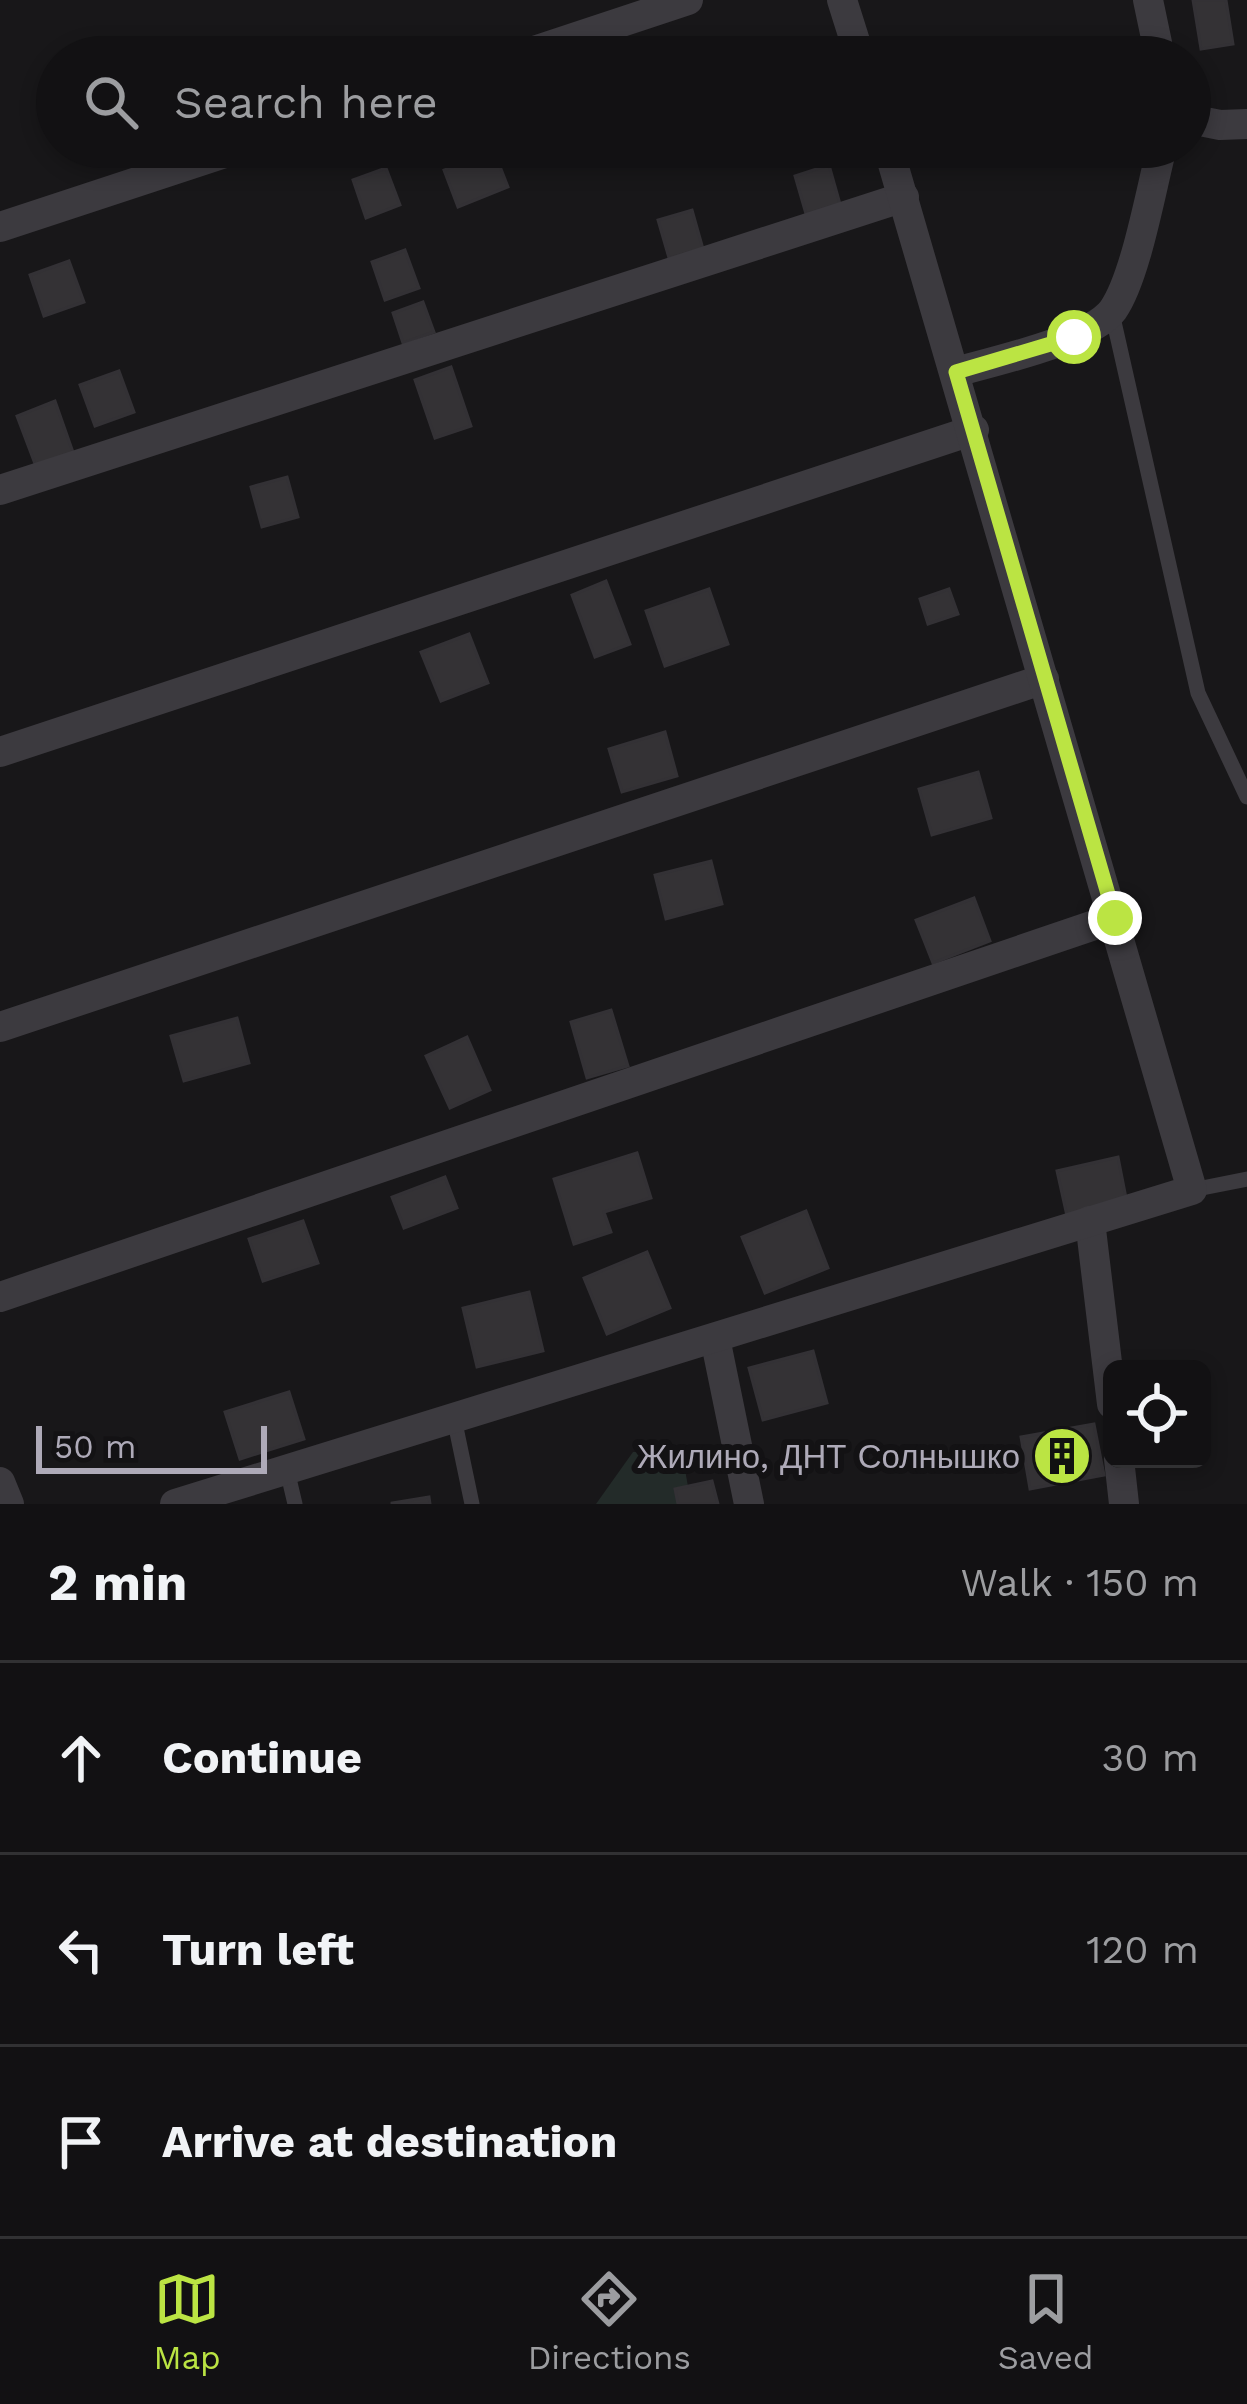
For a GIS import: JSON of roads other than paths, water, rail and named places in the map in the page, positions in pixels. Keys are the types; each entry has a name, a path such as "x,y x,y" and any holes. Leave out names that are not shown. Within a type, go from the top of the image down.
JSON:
{"street":[{"path":"579,36 688,0"},
{"path":"842,0 853,36"},
{"path":"1148,0 1156,36"},
{"path":"1211,123 1247,124"},
{"path":"0,227 179,168"},
{"path":"176,1504 1192,1190 895,168"},
{"path":"956,372 1074,337 1112,313 1127,278 1156,168"},
{"path":"0,490 904,197"},
{"path":"0,752 974,430"},
{"path":"0,1027 1044,679"},
{"path":"0,1297 1115,918"},
{"path":"1090,1221 1107,1360"},
{"path":"715,1338 749,1504"},
{"path":"1119,1468 1124,1504"},
{"path":"0,1482 8,1504"}],"lane":[{"path":"1112,313 1198,692 1247,797"},
{"path":"1192,1190 1247,1179"},
{"path":"454,1418 472,1504"},
{"path":"287,1469 295,1504"}],"place":[{"name":"Жилино, ДНТ Солнышко","path":"1062,1456"}]}
